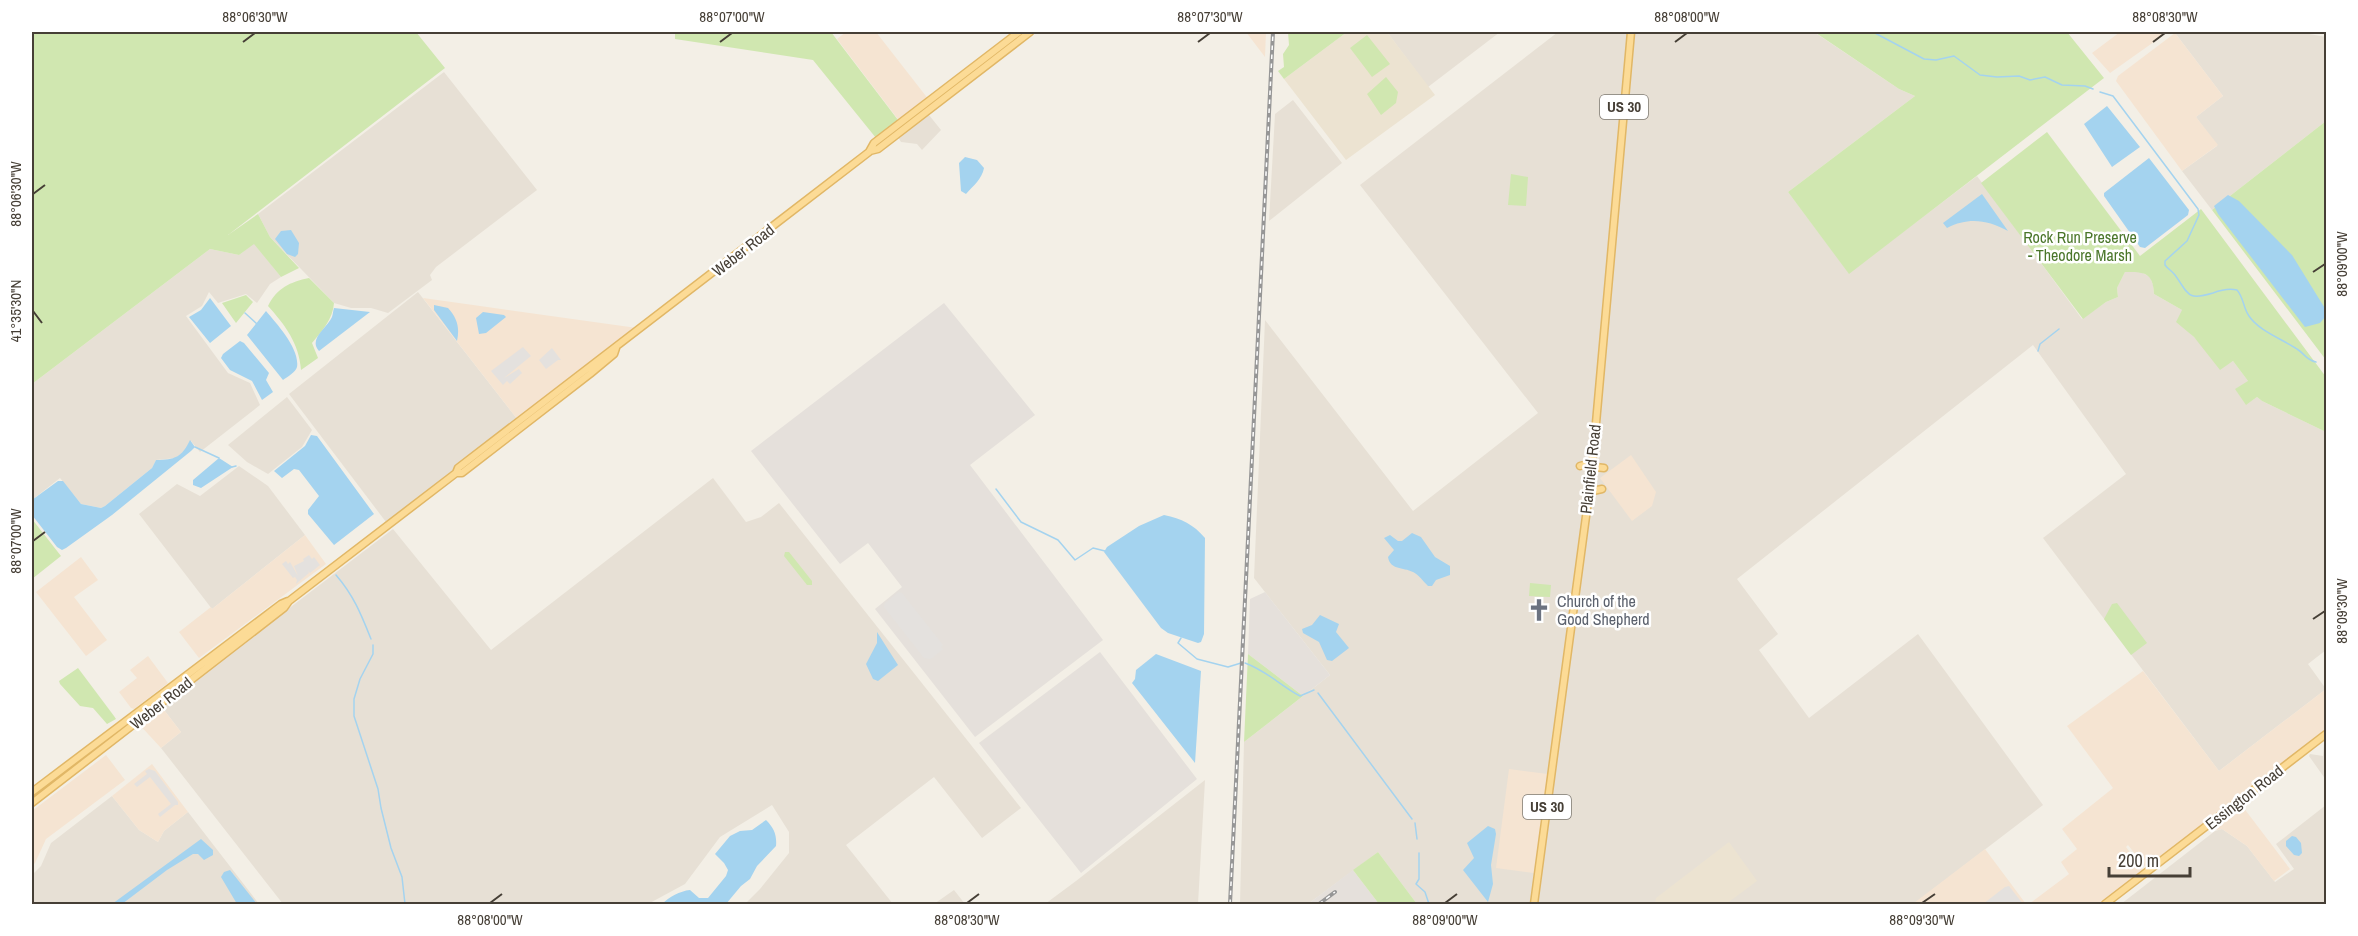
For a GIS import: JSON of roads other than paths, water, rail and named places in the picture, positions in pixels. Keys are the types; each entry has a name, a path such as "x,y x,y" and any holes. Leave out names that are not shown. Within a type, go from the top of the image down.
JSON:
{"main road":[{"name":"Weber Road","path":"869,152 874,143 1019,32"},
{"name":"Weber Road","path":"32,792 281,604 289,601 456,473 462,473 582,380 614,354 617,348 869,152 878,149 1030,32"},
{"name":"Plainfield Road","path":"1534,904 1592,464 1631,32"},
{"path":"1580,466 1592,464 1604,468"},
{"path":"1588,492 1602,489"},
{"name":"Weber Road","path":"32,803 284,608 289,601"},
{"name":"Essington Road","path":"2105,904 2326,734"}],"water":[{"path":"2107,106 2140,147 2112,167 2084,124"},
{"path":"965,157 977,160 984,168 979,179 966,194 961,191 959,163"},
{"path":"2149,158 2189,210 2188,215 2145,248 2140,247 2104,193"},
{"path":"1982,194 2008,231 1993,224 1978,221 1963,222 1947,228 1943,223"},
{"path":"2228,195 2239,201 2292,255 2326,310 2326,316 2320,323 2305,327 2218,214 2214,206"},
{"path":"291,230 299,243 298,254 295,257 287,254 275,239 281,231"},
{"path":"210,298 231,326 210,343 189,317 201,310"},
{"path":"434,305 448,308 454,315 458,327 457,341 434,310"},
{"path":"334,308 370,312 319,351 316,347 317,338 332,317"},
{"path":"266,311 287,337 297,360 296,369 283,380 247,335"},
{"path":"483,312 506,317 486,333 479,334 476,318"},
{"path":"240,341 269,373 266,380 273,392 262,400 252,381 230,370 221,358"},
{"path":"311,435 317,436 374,514 334,545 308,514 308,510 319,496 299,470 294,469 282,478 274,471 305,446"},
{"path":"190,440 195,447 191,451 112,515 62,550 57,547 32,515 32,500 58,481 63,481 81,504 101,508 152,468 156,460 173,458 181,454"},
{"path":"219,458 233,467 201,488 193,485 193,480"},
{"path":"1164,515 1187,523 1205,538 1204,634 1201,642 1198,643 1168,633 1161,628 1104,552 1107,547 1139,526"},
{"path":"1412,533 1421,537 1435,557 1450,566 1450,575 1436,580 1432,586 1428,586 1413,572 1394,566 1389,561 1388,557 1394,550 1384,538 1390,535 1402,541"},
{"path":"1320,615 1339,624 1336,632 1349,648 1332,661 1327,660 1319,642 1303,633 1302,629 1312,625"},
{"path":"877,632 898,665 878,681 873,679 866,664 877,643"},
{"path":"1156,654 1201,671 1195,763 1132,683 1136,670"},
{"path":"766,820 774,832 776,846 757,866 750,879 726,904 662,904 675,895 690,890 699,898 708,898 726,876 728,870 715,854 730,836 740,831 752,830"},
{"path":"1488,826 1495,829 1496,834 1491,865 1493,884 1488,902 1463,870 1474,858 1467,843"},
{"path":"2292,836 2301,843 2302,853 2299,856 2294,855 2286,846 2286,841"},
{"path":"201,839 213,850 213,855 204,860 198,854 193,854 167,870 122,904 112,904"},
{"path":"230,870 257,904 237,904 221,877 224,872"}],"waterway":[{"path":"1873,32 1924,59 1936,60 1954,56 1980,75 2019,76 2030,80 2045,77 2062,85 2085,86 2093,89"},
{"path":"2100,92 2113,96 2198,209 2199,215 2187,241 2165,261 2165,265 2186,291 2193,296 2231,289 2237,290 2253,321 2316,362"},
{"path":"245,313 257,324"},
{"path":"2038,351 2040,344 2059,329"},
{"path":"195,447 219,458"},
{"path":"232,467 236,466"},
{"path":"996,489 1021,522 1058,540 1075,560 1093,548 1105,551"},
{"path":"336,575 352,598 371,639"},
{"path":"1181,638 1178,643 1197,659 1228,667 1241,663"},
{"path":"373,645 373,654 360,679 354,699 354,716 378,789 391,848 402,877 405,904"},
{"path":"1245,663 1300,696 1314,690"},
{"path":"1318,693 1412,819"},
{"path":"1415,823 1417,839"},
{"path":"1419,853 1419,879 1416,884 1425,892 1429,904"}],"railway":[{"path":"1230,904 1273,32"},
{"path":"1319,904 1335,892"}],"place":[{"name":"Church of the Good Shepherd","path":"1539,610"}],"park label":[{"name":"Rock Run Preserve - Theodore Marsh","path":"2080,246"}]}
